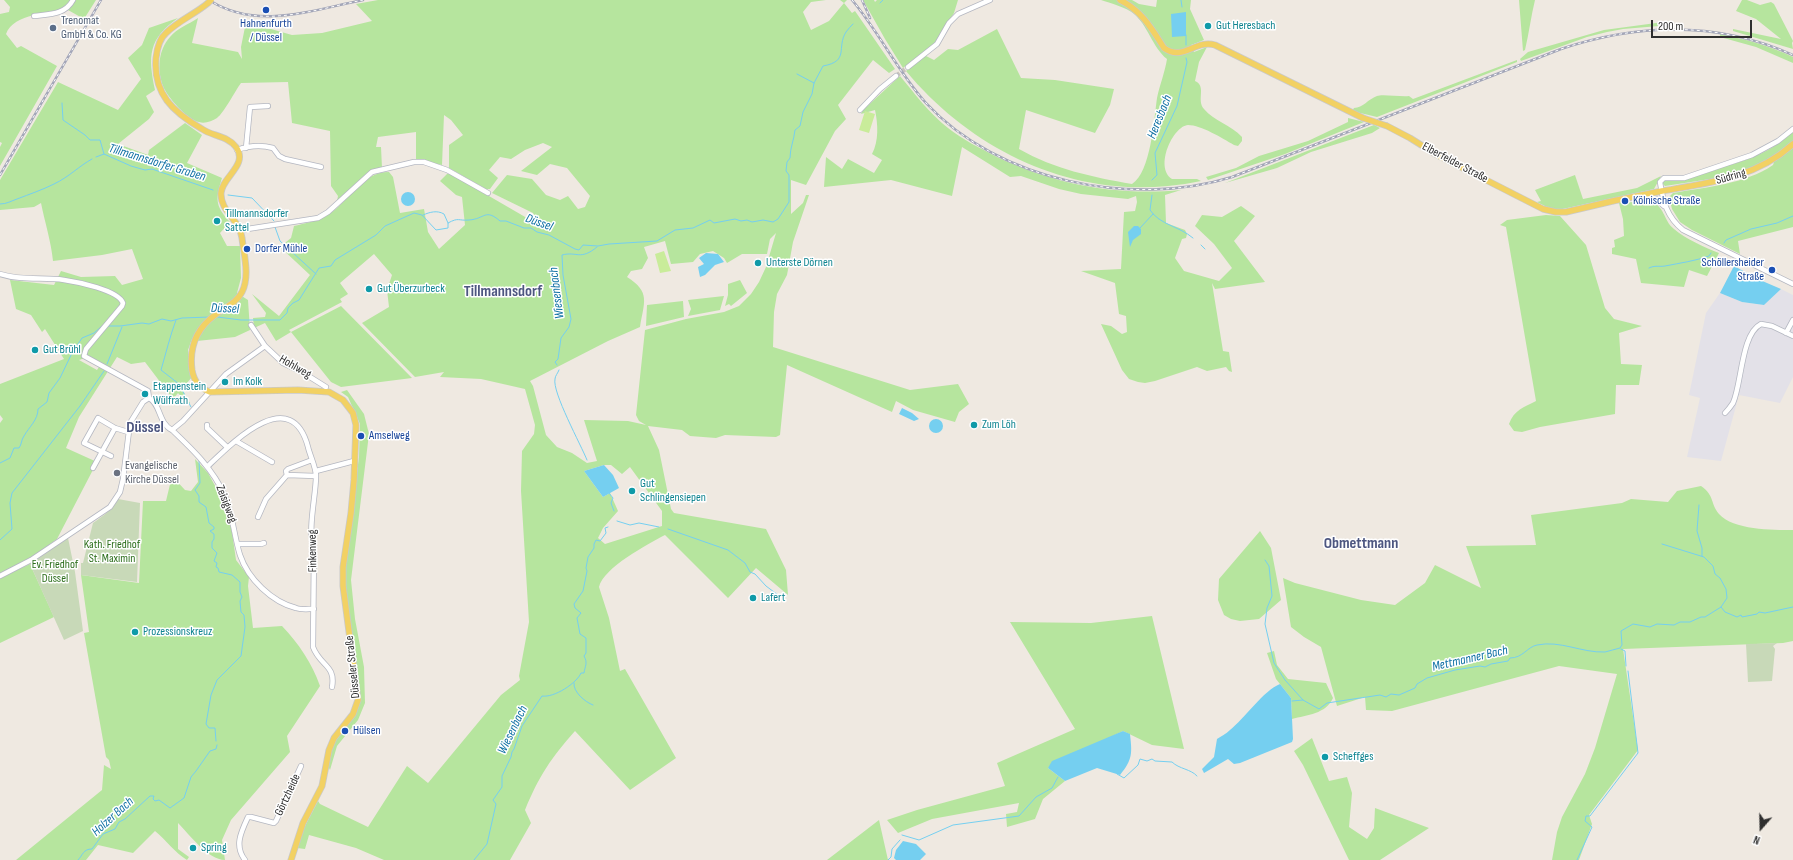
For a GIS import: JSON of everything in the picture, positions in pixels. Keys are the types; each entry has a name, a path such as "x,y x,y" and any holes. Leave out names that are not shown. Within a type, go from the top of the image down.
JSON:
{"main road":[{"name":"Elberfelder Straße","path":"1120,0 1135,9 1142,16 1164,48 1168,51 1178,53 1202,44 1215,45 1363,118 1387,126 1437,155 1551,211 1566,212 1662,191"},
{"path":"210,2 163,36 156,52 157,80 163,95 176,111 205,131 230,141 238,150 239,156 235,169 224,184 221,191 221,200 228,213 241,230 245,284 236,301 215,314 208,321 194,340 191,352 195,381 203,389 210,392"},
{"name":"Südring","path":"1662,191 1713,183 1739,176 1764,165 1782,154 1793,144"},
{"name":"Düsseler Straße","path":"210,392 298,390 321,391 336,395 348,405 354,418 354,460 351,513 343,576 358,700 353,714 334,738 329,750 322,786 303,823 291,860"}],"street":[{"path":"34,16 60,12 68,8 74,0"},
{"path":"908,67 938,44 949,23 958,14 990,0"},
{"path":"860,110 880,89 896,76"},
{"path":"246,148 250,107 268,106"},
{"path":"1665,208 1660,182 1664,178 1684,178 1738,160 1765,149 1787,135 1793,129"},
{"path":"238,150 266,146 273,148 279,156 285,159 321,167"},
{"path":"241,230 318,218 328,212 372,172 414,162 424,162 447,170 488,193"},
{"path":"1643,195 1656,199 1665,208 1672,220 1683,230 1793,284"},
{"name":"Zeisigweg","path":"0,274 23,279 65,280 116,294 121,298 123,303 86,349 84,356 148,392 149,398 155,402 165,426 172,430 208,466 225,496 234,523 244,566 266,592 286,605 298,609 314,608"},
{"path":"1786,333 1793,320"},
{"path":"1725,413 1733,403 1746,350 1753,330 1761,324 1793,336"},
{"name":"Hohlweg","path":"251,325 265,346 283,363 302,372 326,388"},
{"path":"172,430 183,421 226,374 265,346"},
{"path":"0,576 31,560 106,511 120,492 125,469 130,423 143,402 149,398"},
{"path":"111,456 84,443 98,418 115,428 128,432"},
{"name":"Finkenweg","path":"208,466 227,447 264,421 273,418 283,419 292,423 301,431 306,440 316,474 312,536 314,548 313,647 320,661 328,666 332,672 334,679 332,687"},
{"path":"207,426 207,428 227,447"},
{"path":"93,468 115,428"},
{"path":"236,441 272,462"},
{"path":"258,517 266,499 287,475 286,471 312,460"},
{"path":"287,475 316,474 354,460"},
{"path":"238,544 264,543"},
{"name":"Görtzheide","path":"245,860 240,853 239,844 240,835 248,817 274,823 301,766"}],"shaded area":[{"path":"1781,289 1793,295 1793,377 1780,403 1739,395 1721,461 1687,457 1700,398 1689,395 1706,313 1720,293 1742,302 1764,305"}],"green space":[{"path":"4,0 96,0 84,19 68,10 33,15 24,18 10,27 6,34 17,48 21,46 57,66 0,166 0,147 2,143 0,142 0,14 9,12 10,7"},
{"path":"378,0 826,0 811,2 803,12 811,30 829,21 844,3 852,13 855,11 895,69 889,73 873,60 838,105 846,119 835,131 806,185 791,180 791,214 803,203 806,195 809,195 793,242 787,275 777,294 774,312 773,347 910,390 958,384 969,404 959,412 955,422 913,410 896,401 892,412 787,365 780,435 776,437 725,435 716,438 690,436 682,430 648,426 659,450 671,509 674,513 766,529 786,570 788,595 756,568 728,598 665,535 627,557 609,572 602,580 599,587 609,618 620,671 625,669 676,758 630,790 575,731 552,759 535,787 525,810 531,823 510,860 384,860 356,848 309,835 305,849 297,848 304,828 318,801 320,804 368,827 407,766 428,783 501,695 520,680 519,676 529,622 521,491 522,451 534,434 535,425 525,389 481,379 440,377 444,372 415,377 362,323 389,307 387,290 392,275 374,254 340,283 348,294 340,299 342,302 289,330 291,332 276,341 265,323 254,328 253,318 265,317 266,313 252,294 279,316 310,275 280,247 291,238 294,226 317,220 329,214 363,182 379,173 389,172 393,177 400,213 424,209 428,232 439,249 465,225 462,197 456,195 440,181 447,174 451,174 539,225 533,213 492,193 507,175 532,179 546,195 560,200 568,196 578,209 585,207 590,196 567,168 550,164 537,175 521,171 552,147 543,143 525,150 511,159 500,157 489,170 498,178 490,189 486,189 449,168 449,145 463,135 451,120 444,115 442,165 416,160 416,132 378,137 376,147 381,147 382,168 367,173 337,201 338,196 331,186 330,131 292,123 288,82 241,83 220,115 215,119 204,123 189,117 178,107 165,91 161,80 159,67 161,54 166,42 179,29 198,18 192,43 238,52 242,59 241,47 245,27 271,29 292,35 322,33 372,21 356,4","holes":["776,233 766,267 759,282 751,294 739,306 724,312 686,319 645,330 636,415 639,421 646,425 628,421 584,420 597,461 587,463 572,453 557,447 546,435 533,386 530,381 608,341 640,327 644,304 643,293 635,282 627,277 631,271 642,269 648,258 644,247 665,241 671,264 693,262 700,254 713,251 724,258 727,263 742,254 767,254 770,239","604,465 611,465 622,474 630,467 662,511 662,526 605,544 598,538 603,528 618,511 610,493 603,497 584,471"]},
{"path":"840,0 847,0 844,3"},
{"path":"863,0 874,0 875,2 877,0 958,0 954,13 926,56 934,60 948,49 958,50 997,29 1021,78 1055,80 1114,89 1110,105 1095,133 1026,110 1019,149 1060,167 1132,184 1144,168 1153,131 1157,98 1167,59 1157,48 1143,24 1133,13 1123,7 1101,0 1132,0 1139,4 1156,7 1157,0 1191,0 1190,9 1204,40 1191,45 1194,52 1207,47 1199,62 1195,81 1199,83 1200,86 1202,105 1204,109 1213,117 1238,133 1242,137 1242,141 1238,146 1199,127 1188,125 1182,127 1172,139 1165,157 1167,173 1172,179 1197,179 1201,181 1168,186 1130,187 1093,183 1057,174 1023,161 990,144 960,123 931,98 906,71 914,65 908,64 903,68"},
{"path":"1519,0 1535,0 1525,50 1523,51"},
{"path":"1742,0 1747,0 1760,5 1771,2 1774,4 1793,41 1793,49 1733,31 1733,29 1781,39 1756,19 1736,11"},
{"path":"178,18 161,33 153,49 151,67 155,90 146,96 154,112 149,119 118,144 148,155 149,150 185,123 202,135 187,163 222,178 218,191 218,201 221,211 230,222 220,233 227,246 240,246 241,278 237,293 248,300 250,330 235,337 197,341 192,339 188,350 192,377 182,389 190,403 188,404 178,393 173,399 145,362 131,364 117,357 79,417 66,448 97,462 57,539 26,562 0,575 0,423 3,419 0,415 0,384 64,359 45,329 42,332 31,315 16,309 10,280 54,285 61,271 81,277 115,276 122,285 143,279 132,249 102,255 53,261 41,203 34,207 0,210 0,180 58,82 118,110 141,79 128,58 142,45 149,28","holes":["88,357 101,364 97,370 79,360"]},
{"path":"1671,21 1671,25 1623,29 1587,37 1521,61 1520,59 1528,52 1604,30"},
{"path":"1720,34 1775,49 1793,57 1793,63 1756,47 1720,37"},
{"path":"1517,60 1517,62 1377,117 1352,111 1354,108 1360,107 1377,96 1409,96 1413,99"},
{"path":"900,76 928,110 948,128 978,147 1019,167 1064,181 1110,190 1181,190 1165,195 1166,223 1185,230 1187,234 1186,238 1182,239 1175,258 1184,271 1219,281 1232,268 1214,244 1195,226 1202,215 1222,217 1241,206 1255,216 1234,241 1265,282 1215,289 1212,283 1223,351 1229,352 1232,372 1226,367 1207,371 1197,367 1145,383 1129,379 1122,370 1101,324 1111,326 1122,334 1127,332 1126,316 1119,314 1115,283 1081,271 1121,269 1124,212 1135,211 1137,202 1136,196 1128,199 1081,194 1059,189 1021,176 1010,177 962,147 952,196 891,180 824,187 826,157 842,169 848,159 874,173 882,160 872,154 876,144 877,132 875,110 861,114 863,110"},
{"path":"865,111 875,114 869,133 859,130"},
{"path":"1348,118 1364,122 1285,154 1208,180 1206,177 1236,168 1259,156 1308,141 1348,122"},
{"path":"1374,125 1380,128 1372,133 1311,152 1277,168 1225,183"},
{"path":"1793,131 1793,141 1764,163 1736,175 1665,186 1662,183 1663,180 1672,180 1719,168 1753,157 1782,141"},
{"path":"1793,148 1793,227 1738,241 1740,254 1692,230 1680,222 1672,209 1669,197 1673,193 1712,187 1750,177 1773,165 1774,162"},
{"path":"1575,175 1583,199 1637,188 1661,176 1654,189 1558,210 1549,208 1537,202 1541,201 1535,190"},
{"path":"1649,201 1661,209 1670,225 1679,233 1719,253 1707,276 1689,270 1684,287 1641,283 1636,259 1612,254 1612,248 1615,247 1614,240 1624,236 1623,219 1619,203"},
{"path":"1546,215 1560,216 1586,245 1605,308 1614,319 1642,326 1619,333 1621,364 1642,365 1639,385 1616,385 1615,414 1540,427 1522,432 1514,431 1509,424 1511,419 1517,412 1536,401 1506,227 1500,225 1507,220"},
{"path":"664,251 671,271 660,273 655,254"},
{"path":"740,280 747,293 731,306 729,304 725,306 728,295 728,284"},
{"path":"724,296 720,310 688,316 691,309 688,300"},
{"path":"683,301 684,317 646,326 647,305"},
{"path":"341,306 412,378 341,387 331,382 291,332"},
{"path":"347,390 364,414 369,434 351,580 355,619 364,667 365,703 358,720 337,746 330,770 328,766 333,745 356,711 345,580 346,557 359,457 360,424 348,397 341,392"},
{"path":"195,459 208,473 226,509 232,532 236,560 249,577 248,586 253,628 282,626 304,654 313,669 320,686 287,736 290,752 231,820 222,840 225,860 212,856 193,840 178,823 178,849 189,857 187,860 178,854 155,831 133,853 98,845 86,860 16,860 102,790 104,765 111,769 109,760 106,757 84,633 89,632 81,575 139,583 143,501 166,501 172,476 185,490 191,491 198,482"},
{"path":"1701,486 1710,496 1716,510 1725,519 1753,528 1793,530 1793,641 1783,643 1623,649 1638,750 1589,815 1592,824 1579,860 1552,860 1557,832 1562,817 1585,774 1595,748 1617,674 1559,666 1392,711 1366,710 1365,697 1337,706 1321,647 1291,627 1283,578 1295,583 1361,600 1395,605 1425,583 1435,565 1481,588 1466,546 1536,545 1531,515 1622,503 1631,499 1668,502 1677,491"},
{"name":"Kath. Friedhof St. Maximin","path":"118,499 140,503 137,582 81,575 81,563 83,563 93,523 110,510"},
{"path":"1260,531 1271,548 1281,600 1259,619 1240,621 1231,619 1224,615 1218,600 1219,579"},
{"name":"Ev. Friedhof Düssel","path":"68,538 75,572 83,631 64,640 30,564"},
{"path":"30,564 54,617 0,643 0,578"},
{"path":"1152,616 1184,749 1152,745 1123,731 1048,768 1065,781 1043,799 1035,819 1007,827 1006,814 1017,812 1019,803 932,819 898,833 887,820 917,810 1005,786 997,763 1075,729 1010,622 1091,623"},
{"path":"1777,643 1773,646 1775,649 1772,681 1748,682 1746,644"},
{"path":"1274,651 1277,665 1288,679 1326,683 1333,698 1326,707 1316,713 1292,719 1291,698 1276,679 1267,653"},
{"path":"1312,738 1329,781 1347,777 1352,793 1349,827 1367,839 1374,828 1375,808 1429,828 1380,860 1349,860 1303,765 1294,751"},
{"path":"879,820 888,860 827,860"}],"water":[{"path":"1186,12 1186,36 1172,37 1171,14"},
{"path":"408,192 413,194 415,199 413,204 408,206 403,204 401,199 403,194"},
{"path":"1134,226 1138,226 1141,229 1141,234 1133,240 1130,247 1128,232"},
{"path":"706,253 718,254 724,262 715,265 705,275 700,277 698,267 704,264 699,258"},
{"path":"1734,266 1781,289 1764,305 1742,302 1720,293"},
{"path":"902,408 912,413 919,419 914,421 899,414"},
{"path":"936,419 941,421 943,426 941,431 936,433 931,431 929,426 931,421"},
{"path":"604,465 613,475 619,488 603,497 584,471"},
{"path":"1280,684 1291,698 1292,742 1240,763 1234,764 1228,759 1204,773 1202,769 1214,757 1217,739 1236,725 1267,692"},
{"path":"1123,731 1130,734 1131,756 1120,775 1097,768 1065,781 1048,768 1052,761"},
{"path":"903,841 916,844 926,854 920,860 896,860 894,858 896,850"}],"waterway":[{"name":"Düssel","path":"880,3 883,0"},
{"name":"Heresbach","path":"1181,0 1182,7"},
{"name":"Düssel","path":"217,317 241,320 280,320 287,313 288,308 299,300 319,268 331,266 335,260 376,235 385,226 414,213 422,215 436,230 448,228 448,223 454,220 469,220 485,215 491,215 500,221 506,221 524,228 531,228 537,232 549,235 579,250 583,245 598,246 657,241 675,230 693,228 710,220 714,223 735,219 752,222 763,220 773,222 778,219 789,202 789,175 786,171 795,130 800,126 803,112 812,94 814,83 823,66 837,61 840,57 843,38 853,24"},
{"name":"Heresbach","path":"1186,35 1186,45"},
{"name":"Heresbach","path":"1152,180 1157,175 1155,153 1177,106 1187,62 1186,58"},
{"path":"797,74 814,83"},
{"path":"62,103 63,120 90,140 100,140 104,154"},
{"name":"Tillmannsdorfer Graben","path":"96,157 104,154 131,166 145,170 152,169 213,190"},
{"name":"Tillmannsdorfer Graben","path":"0,204 5,204 54,184 92,159"},
{"name":"Tillmannsdorfer Graben","path":"228,195 252,198 274,221"},
{"name":"Heresbach","path":"1152,195 1150,210 1154,215 1193,238"},
{"path":"423,215 439,212 444,214 448,223"},
{"path":"1140,228 1153,214"},
{"path":"1724,243 1726,240 1751,229 1777,223 1793,216"},
{"name":"Tillmannsdorfer Graben","path":"275,227 280,241 316,274"},
{"name":"Heresbach","path":"1201,245 1205,249"},
{"name":"Wiesenbach","path":"557,365 555,362 558,359 561,338 569,327 571,319 563,275 562,255 582,255 597,247"},
{"path":"1649,268 1693,261 1709,256 1711,253"},
{"name":"Düssel","path":"107,326 142,323 149,324 162,319 171,321 182,318 210,317"},
{"name":"Holzer Bach","path":"176,320 161,370 179,384 191,407"},
{"name":"Düssel","path":"0,463 10,458 14,448 19,448 21,445 23,438 35,420 38,409 47,402 49,393 60,378 72,353 82,338 94,333 102,326"},
{"name":"Düssel","path":"107,364 122,327"},
{"name":"Wiesenbach","path":"559,370 555,377 555,386 562,406 587,460"},
{"name":"Düssel","path":"0,540 12,529 10,503 12,493 80,406 104,371"},
{"name":"Holzer Bach","path":"199,460 200,483 195,490 199,496 199,502 206,507 209,523 214,527 214,529 210,531 214,534 212,548 217,553 214,561 217,563 216,567 218,568 219,572 232,575 240,582 240,592 242,597 240,601 241,612 244,615 245,627 241,656 217,680 211,695 206,724 209,728 215,728 216,741"},
{"name":"Wiesenbach","path":"609,493 613,498 611,503 614,511"},
{"path":"1699,505 1697,531 1702,548 1702,556"},
{"path":"617,521 630,525 639,523 659,527"},
{"name":"Wiesenbach","path":"474,860 487,844 496,804 493,800 502,787 502,776 511,757 522,726 542,696 553,695 559,692 575,681 581,673 584,673 586,663 584,656 586,653 586,638 580,634 577,618 581,613 575,608 574,604 583,591 588,557 594,548 596,540 600,541 606,533 605,528 608,527"},
{"path":"668,529 728,550 745,563 750,572 755,574 766,586 778,595 784,595"},
{"path":"1662,544 1704,557 1713,566 1715,574 1720,578 1726,589 1727,598 1721,607"},
{"path":"1265,560 1269,566 1272,596 1267,608 1265,624 1274,663 1285,680 1303,700"},
{"name":"Mettmanner Bach","path":"1292,701 1303,700 1319,709 1327,703 1380,695 1386,697 1391,694 1399,695 1415,688 1417,684 1427,678 1455,670 1480,666 1485,667 1491,664 1508,661 1510,658 1514,658 1537,645 1554,644 1588,651 1605,652 1620,648 1622,645 1621,631 1633,624 1650,627 1657,624 1674,625 1680,622 1690,622 1701,617 1705,617 1721,607 1725,612 1737,617 1741,615 1742,617 1757,614 1759,612 1765,613 1793,607"},
{"path":"1621,649 1625,651 1626,666"},
{"path":"1577,860 1592,827 1585,821 1586,816 1590,816 1638,753 1628,671"},
{"path":"574,683 577,693 593,705"},
{"name":"Holzer Bach","path":"78,860 85,851 92,849 103,834 115,829 119,822 125,819 150,796 154,796 153,799 155,801 159,800 170,808 184,798 191,777 210,751 216,749 217,745"},
{"name":"Mettmanner Bach","path":"1117,774 1124,778 1138,765 1140,759 1147,761 1152,759 1155,761 1172,762 1197,776"},
{"name":"Mettmanner Bach","path":"902,835 919,840 953,825 1019,816 1036,797 1052,788 1058,777"},
{"name":"Mettmanner Bach","path":"888,860 891,857 892,849 900,840"}],"tunnel":[{"path":"896,76 908,67"}],"railway":[{"path":"0,175 101,0"},
{"path":"209,0 227,9 246,14 265,16 305,13 363,0"},
{"path":"852,0 862,12 916,91 926,103 956,130 990,152 1028,169 1068,181 1110,188 1152,189 1193,186 1232,177 1561,49 1590,40 1619,34 1678,30 1707,31 1736,36 1764,44 1793,55"},
{"path":"862,0 870,18"}],"place":[{"name":"Hahnenfurth / Düssel","path":"266,10"},
{"name":"Gut Heresbach","path":"1208,26"},
{"name":"Trenomat GmbH & Co. KG","path":"53,28"},
{"name":"Kölnische Straße","path":"1625,201"},
{"name":"Tillmannsdorfer Sattel","path":"217,221"},
{"name":"Dorfer Mühle","path":"247,249"},
{"name":"Unterste Dörnen","path":"758,263"},
{"name":"Schöllersheider Straße","path":"1772,270"},
{"name":"Gut Überzurbeck","path":"369,289"},
{"name":"Gut Brühl","path":"35,350"},
{"name":"Im Kolk","path":"225,382"},
{"name":"Etappenstein Wülfrath","path":"145,394"},
{"name":"Zum Löh","path":"974,425"},
{"name":"Amselweg","path":"361,436"},
{"name":"Evangelische Kirche Düssel","path":"117,473"},
{"name":"Gut Schlingensiepen","path":"632,491"},
{"name":"Lafert","path":"753,598"},
{"name":"Prozessionskreuz","path":"135,632"},
{"name":"Hülsen","path":"345,731"},
{"name":"Scheffges","path":"1325,757"},
{"name":"Spring","path":"193,848"}],"district":[{"name":"Tillmannsdorf","path":"503,292"},
{"name":"Düssel","path":"145,428"},
{"name":"Obmettmann","path":"1361,544"}]}
